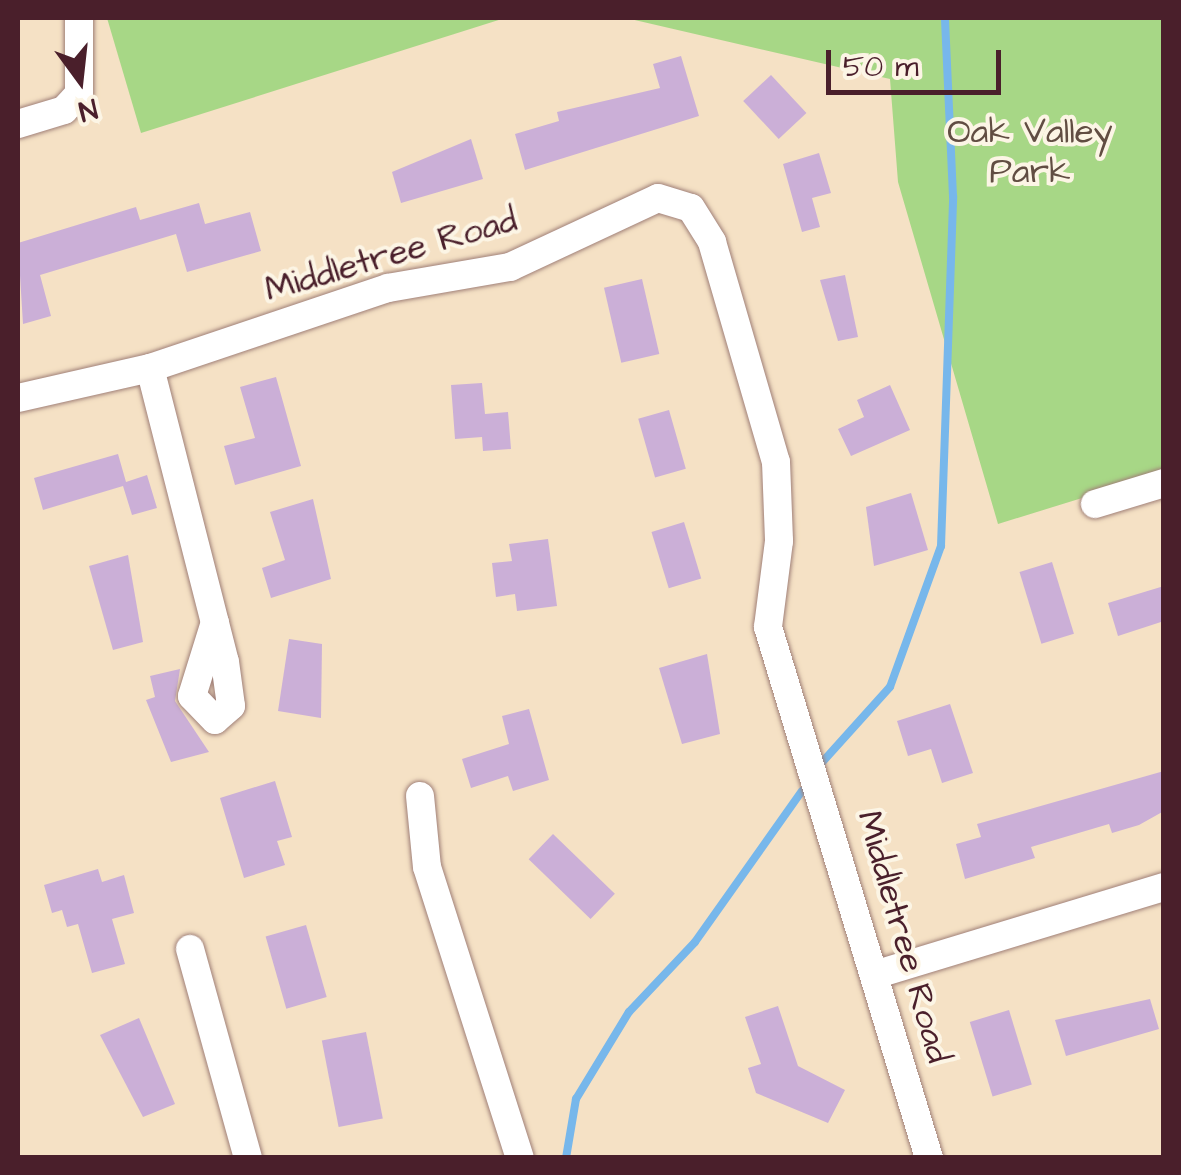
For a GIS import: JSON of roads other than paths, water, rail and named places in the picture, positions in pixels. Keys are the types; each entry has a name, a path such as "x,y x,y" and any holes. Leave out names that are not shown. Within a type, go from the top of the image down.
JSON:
{"street":[{"path":"18,124 64,110 79,94 78,18"},
{"name":"Middletree Road","path":"18,398 150,368 388,288 510,266 658,198 692,208 712,242 776,462 779,541 768,627 928,1158"},
{"path":"150,368 215,622"},
{"path":"1096,504 1164,483"},
{"path":"420,796 427,867 520,1158"},
{"path":"874,976 1164,887"},
{"path":"190,949 248,1158"}],"waterway":[{"path":"817,768 890,687 941,546 953,196 945,18"},
{"path":"566,1158 576,1099 629,1012 695,942 802,791"}],"park label":[{"name":"Oak Valley Park","path":"1030,152"}]}
